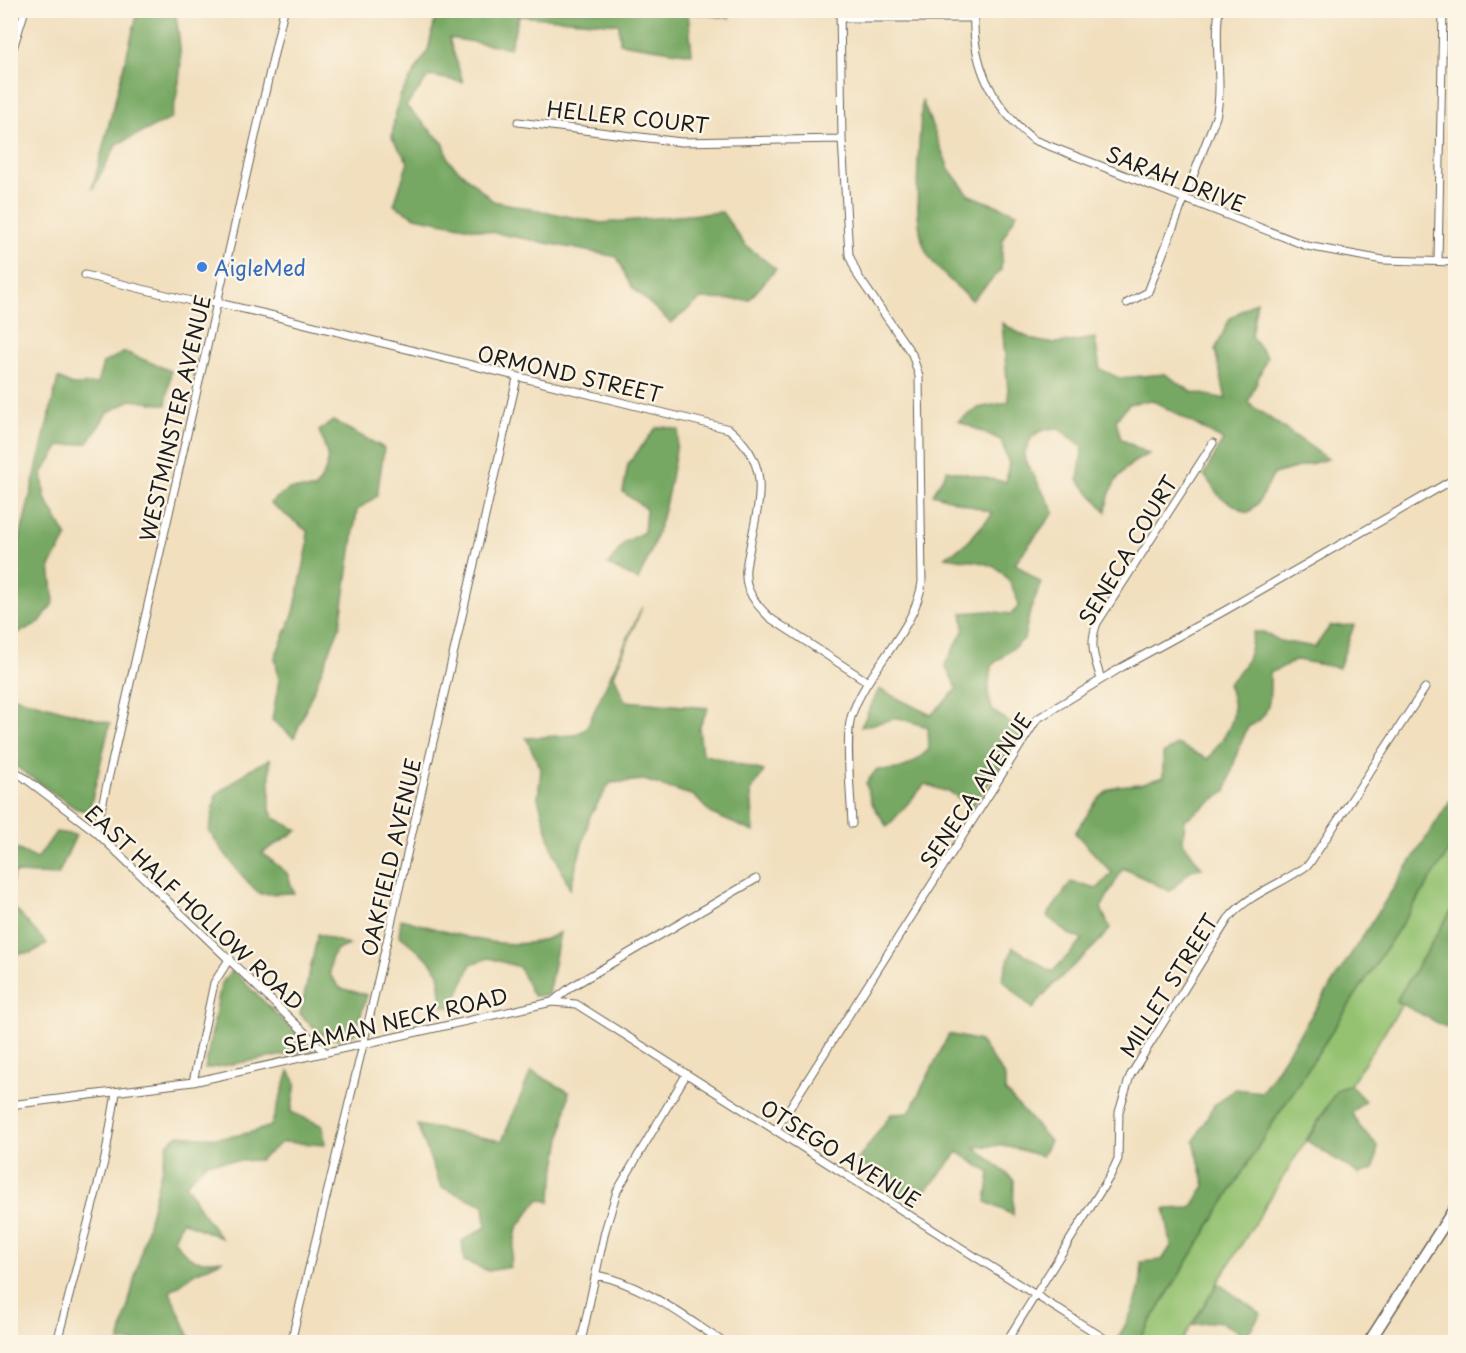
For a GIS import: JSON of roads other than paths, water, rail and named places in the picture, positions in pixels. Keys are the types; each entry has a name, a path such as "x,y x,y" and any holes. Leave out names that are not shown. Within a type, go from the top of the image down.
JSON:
{"street":[{"path":"10,58 25,10"},
{"name":"WESTMINSTER AVENUE","path":"96,832 284,10"},
{"path":"1127,303 1148,292 1216,117 1220,100 1216,26 1219,10"},
{"path":"1438,261 1443,10"},
{"path":"852,824 850,720 868,682 920,595 919,376 912,354 858,276 849,255 842,139 841,14 974,14"},
{"name":"SARAH DRIVE","path":"974,14 977,54 984,78 1001,110 1017,127 1034,140 1307,246 1383,260 1455,262"},
{"name":"HELLER COURT","path":"518,122 681,142 842,139"},
{"name":"ORMOND STREET","path":"85,275 195,302 218,303 729,429 741,438 753,453 759,470 761,488 745,572 748,588 756,605 770,618 868,682"},
{"name":"OAKFIELD AVENUE","path":"291,1342 363,1045 517,378"},
{"name":"SENECA COURT","path":"1101,679 1092,645 1097,623 1213,443"},
{"name":"SENECA AVENUE","path":"775,1131 1038,719 1101,679 1455,478"},
{"name":"MILLET STREET","path":"1006,1342 1097,1199 1118,1159 1119,1112 1130,1076 1228,919 1248,898 1293,876 1309,864 1425,688"},
{"name":"EAST HALF HOLLOW ROAD","path":"10,767 96,832 230,958 325,1052"},
{"name":"SEAMAN NECK ROAD","path":"10,1105 193,1082 552,1002 571,987 756,879"},
{"path":"193,1082 214,983 230,958"},
{"name":"OTSEGO AVENUE","path":"552,1002 576,1004 1110,1342"},
{"path":"581,1342 605,1231 617,1191 686,1075"},
{"path":"57,1342 105,1158 116,1093"},
{"path":"1369,1342 1455,1206"},
{"path":"596,1275 615,1279 638,1289 723,1342"}],"place":[{"name":"AigleMed","path":"202,267"}]}
